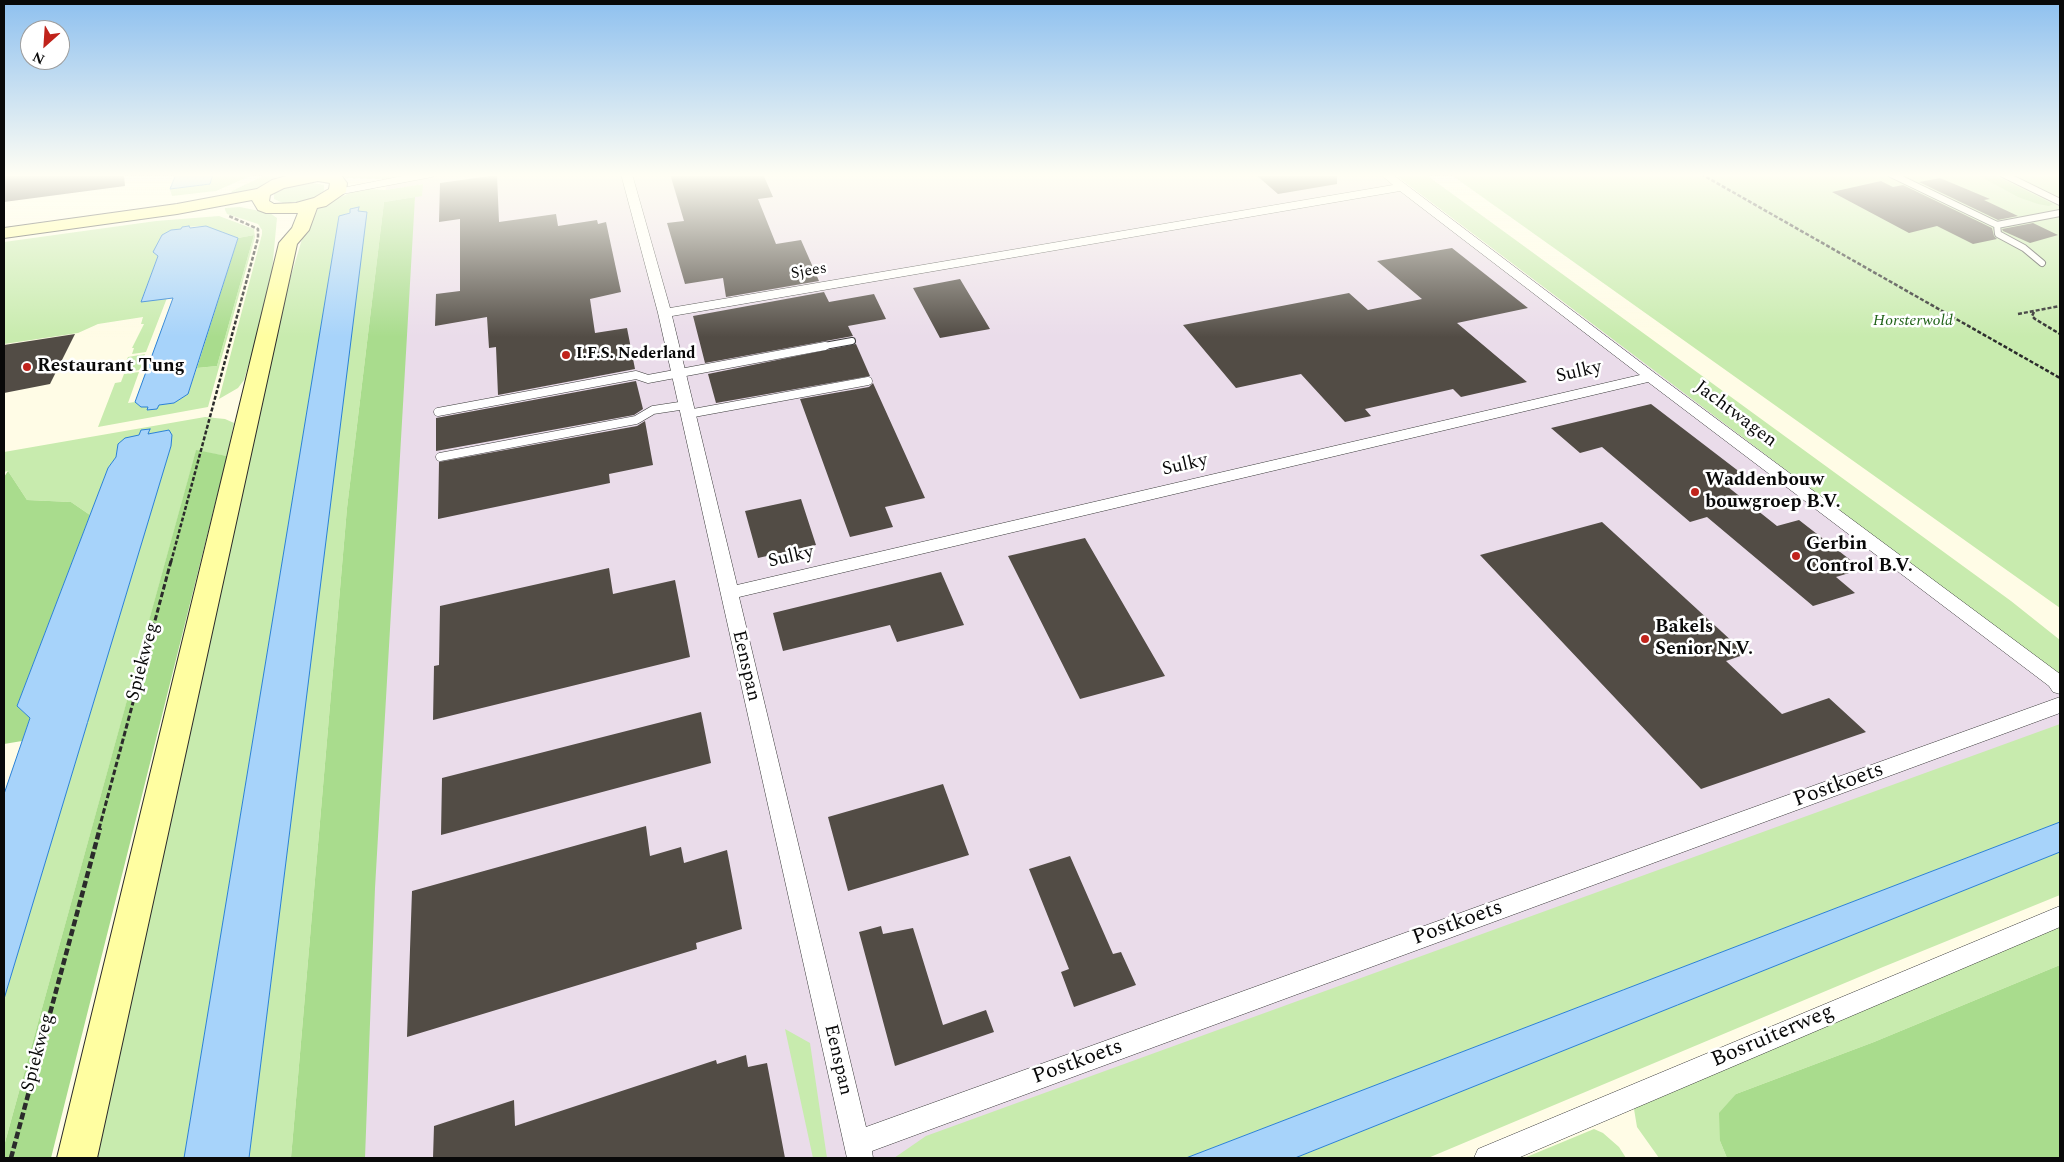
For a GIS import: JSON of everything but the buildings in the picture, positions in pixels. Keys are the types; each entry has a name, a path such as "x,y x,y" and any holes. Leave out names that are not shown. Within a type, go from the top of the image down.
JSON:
{"main road":[{"path":"4,234 44,228"},
{"path":"282,228 282,232 288,243"},
{"path":"77,1158 288,243 301,228"}],"street":[{"name":"Eenspan","path":"641,228 665,313 858,1151"},
{"name":"Sjees","path":"665,313 1161,228"},
{"name":"Jachtwagen","path":"1456,228 2056,681 2060,687"},
{"name":"Sulky","path":"728,593 1651,377"},
{"name":"Postkoets","path":"858,1151 2060,705"},
{"name":"Bosruiterweg","path":"1487,1158 2060,916"}],"lane":[{"path":"1997,228 1998,234 2024,248 2042,263"},
{"path":"438,412 636,375 648,379 852,341"},
{"path":"440,457 636,420 653,410 687,409 868,381"}],"path":[{"name":"Spiekweg","path":"11,1158 258,238 258,229 256,228"},
{"path":"1796,228 2060,378"},
{"path":"2018,314 2060,306"},
{"path":"2034,312 2032,316 2035,319 2060,334"}],"shaded area":[{"path":"411,228 1464,228 2060,675 2060,739 1000,1158 291,1158"}],"green space":[{"path":"104,228 181,228 171,230 153,252 158,256 141,301 167,298 146,352 132,354 134,348 132,348 144,324 141,324 143,317 98,324 78,333 4,344 4,242"},
{"path":"211,228 252,228 254,229 255,237 208,407 98,427 115,383 121,382 124,374 139,372 128,403 135,402 141,407 148,406 148,410 159,405 174,403 188,394 197,368 217,366 254,235 238,238"},
{"path":"261,228 276,228 270,292 244,380 238,388 219,399 262,234"},
{"path":"305,228 337,228 184,1158 95,1158 284,299"},
{"path":"364,228 381,228 347,508 291,1158 249,1158"},
{"path":"381,228 413,228 375,888 365,1158 291,1158 347,508"},
{"path":"1466,228 1499,228 2011,601 2060,640 2060,677"},
{"name":"Horsterwold","path":"1526,228 2060,228 2060,608"},
{"path":"254,235 217,366 197,368 238,238"},
{"path":"145,354 140,370 121,373 128,357"},
{"path":"205,417 225,419 234,423 227,456 196,451 4,1146 4,999 171,446 169,430 148,434 150,430 118,444 116,457 108,468 90,515 71,502 27,500 8,471 4,472 4,452"},
{"path":"196,450 227,456 51,1158 4,1158 4,1146"},
{"path":"8,471 27,500 71,502 90,515 17,706 30,718 22,741 4,744 4,477"},
{"path":"2060,724 2060,822 1186,1158 894,1158 926,1136"},
{"path":"2060,852 2060,895 1883,967 1428,1158 1295,1158"},
{"path":"2060,924 2060,965 1874,1042 1736,1094 1720,1141 1727,1158 1659,1158 1637,1127 1634,1109 1655,1093"},
{"path":"2060,965 2060,1158 1727,1158 1720,1141 1719,1113 1736,1094 1874,1042"},
{"path":"785,1029 810,1043 827,1158 813,1158"},
{"path":"1594,1129 1603,1133 1619,1147 1626,1158 1524,1158"}],"water":[{"path":"212,228 238,238 188,394 174,403 159,405 157,409 147,410 148,407 141,407 135,402 173,298 141,302 158,256 153,252 162,235 171,230"},
{"path":"337,228 365,228 249,1158 184,1158"},
{"path":"150,429 148,434 169,430 172,435 171,446 4,999 4,794 30,718 17,706 108,468 116,457 118,444 125,438 139,435 141,430"},
{"path":"2060,822 2060,852 1295,1158 1186,1158"}],"place":[{"name":"I.F.S. Nederland","path":"566,355"},
{"name":"Restaurant Tung","path":"27,367"},
{"name":"Waddenbouw bouwgroep B.V.","path":"1695,492"},
{"name":"Gerbin Control B.V.","path":"1796,556"},
{"name":"Bakels Senior N.V.","path":"1645,639"}]}
